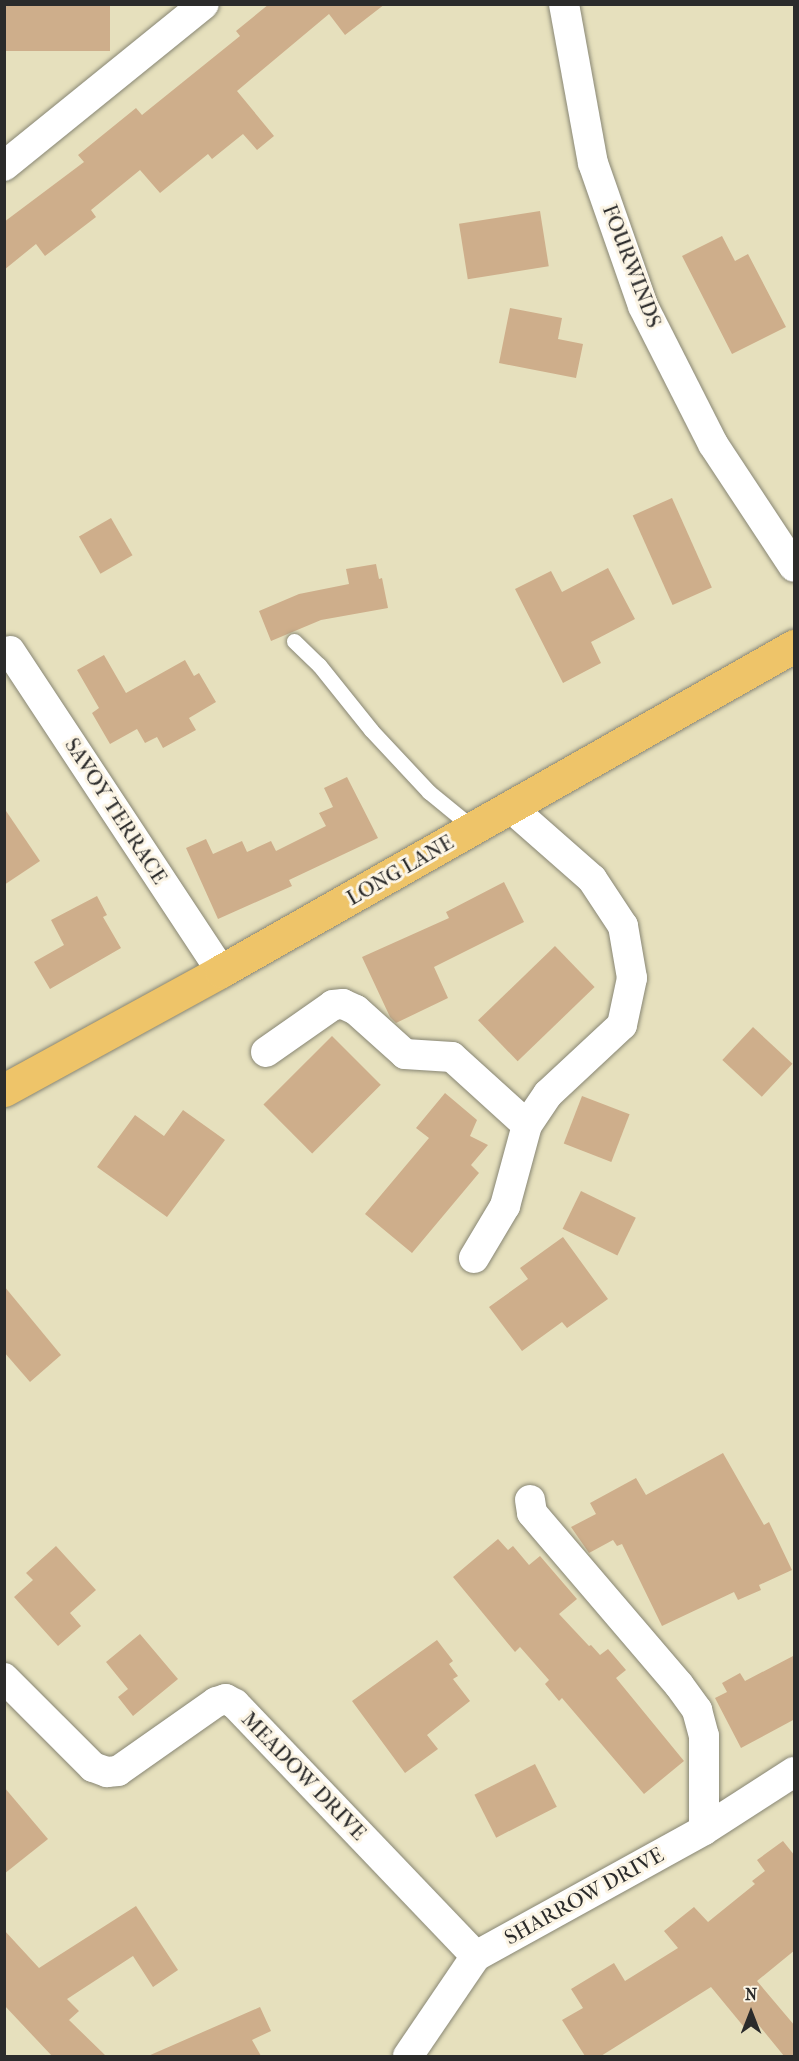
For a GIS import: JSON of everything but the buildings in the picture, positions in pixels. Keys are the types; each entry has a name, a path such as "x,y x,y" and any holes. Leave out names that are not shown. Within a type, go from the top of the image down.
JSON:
{"main road":[{"name":"LONG LANE","path":"4,1090 221,971 795,646"}],"street":[{"path":"4,166 204,4"},
{"name":"FOURWINDS","path":"564,4 593,163 643,306 713,444 795,567"},
{"name":"SAVOY TERRACE","path":"10,651 221,971"},
{"path":"474,1258 505,1206 527,1125 548,1094 622,1025 632,978 623,926 592,879 510,807"},
{"path":"266,1052 333,1005 343,1004 356,1010 405,1054 452,1057 527,1125"},
{"path":"530,1500 532,1513 680,1685 697,1710 704,1736 704,1830"},
{"name":"MEADOW DRIVE","path":"4,1678 93,1767 107,1772 118,1771 216,1702 226,1699 236,1704 476,1956"},
{"name":"SHARROW DRIVE","path":"408,2056 476,1956 704,1830 795,1772"}],"lane":[{"path":"294,641 319,665 371,730 422,784 473,828"}]}
